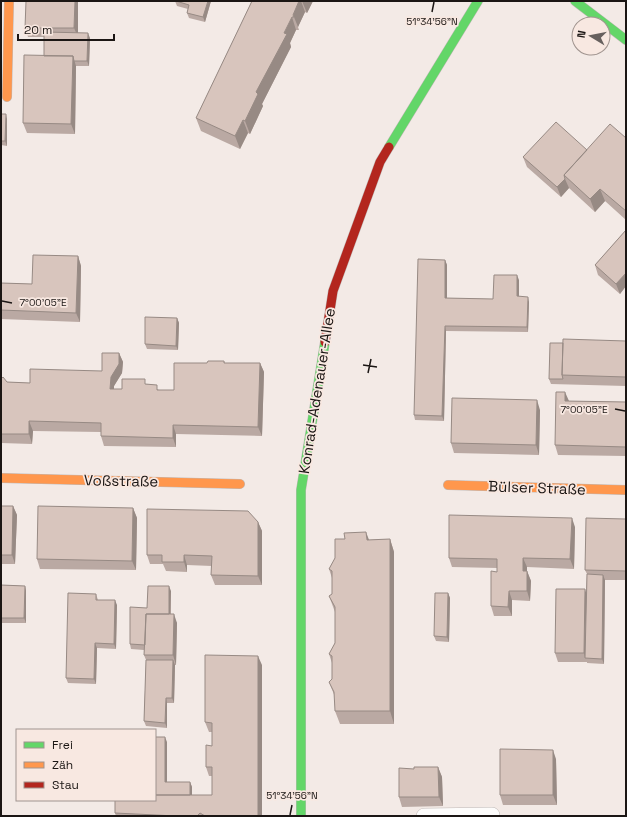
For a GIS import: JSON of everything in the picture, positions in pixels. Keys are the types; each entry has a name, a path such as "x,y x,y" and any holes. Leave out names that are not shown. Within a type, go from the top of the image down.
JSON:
{"main road":[{"path":"7,98 9,1"},
{"name":"Konrad-Adenauer-Allee","path":"301,816 301,490 333,291 380,162 478,1"},
{"path":"575,1 626,40"},
{"name":"Voßstraße","path":"1,478 240,484"},
{"name":"Bülser Straße","path":"448,485 626,490"}],"lane":[{"path":"424,816 492,815"}],"building":[{"path":"26,1 75,1 74,28 25,28"},
{"path":"176,1 208,1 203,17 187,13 189,5"},
{"path":"252,1 299,1 293,15 294,17 292,17 284,33 287,34 256,92 258,94 245,121 243,120 235,136 196,118"},
{"path":"44,32 88,33 87,61 74,61 73,56 44,56"},
{"path":"24,55 73,56 71,124 23,123"},
{"path":"1,114 6,114 5,141 1,141"},
{"path":"556,122 587,150 564,175 565,179 557,187 523,157"},
{"path":"610,124 626,138 626,211 600,189 590,199 564,175"},
{"path":"626,230 626,273 616,284 595,265"},
{"path":"33,255 78,256 76,313 1,310 1,283 32,284"},
{"path":"418,259 445,260 445,298 493,299 494,275 517,275 517,296 528,297 527,327 445,326 442,416 414,415"},
{"path":"145,317 177,318 176,346 145,344"},
{"path":"563,339 626,341 626,377 562,375"},
{"path":"550,343 563,343 563,379 549,379"},
{"path":"102,353 119,353 119,364 111,377 110,389 122,389 122,379 145,379 145,384 157,385 157,390 174,390 174,363 207,363 208,361 224,361 224,363 260,363 258,427 173,425 173,438 101,436 101,423 29,421 29,434 1,434 1,379 3,377 7,382 30,383 30,369 102,371"},
{"path":"556,392 565,392 565,401 626,402 626,447 555,445"},
{"path":"452,398 537,400 536,445 451,443"},
{"path":"1,506 13,506 12,555 1,555"},
{"path":"38,506 133,508 132,561 37,559"},
{"path":"147,509 248,511 258,522 258,576 211,575 212,556 184,555 184,562 162,562 162,555 147,555"},
{"path":"449,515 572,518 570,559 523,558 523,571 527,571 527,591 509,591 508,607 491,606 491,571 497,572 497,559 449,558"},
{"path":"586,518 626,519 626,571 585,570"},
{"path":"366,532 367,540 390,539 390,711 335,711 334,692 329,682 332,679 332,656 329,654 335,643 335,607 329,596 332,594 332,571 329,569 335,558 335,539 345,539 344,533"},
{"path":"587,574 603,575 602,659 585,658"},
{"path":"1,585 25,586 24,618 1,618"},
{"path":"148,586 169,586 169,614 146,614 145,645 130,644 130,607 147,608"},
{"path":"556,589 585,589 584,653 555,653"},
{"path":"68,593 96,594 96,600 115,600 114,644 95,643 94,679 66,678"},
{"path":"435,593 448,593 447,637 434,636"},
{"path":"146,614 174,614 173,655 144,655"},
{"path":"205,655 258,656 258,816 205,816 200,813 197,816 176,816 115,813 115,801 156,801 156,795 212,795 212,767 206,767 206,745 212,746 212,723 205,722"},
{"path":"146,660 173,660 172,698 166,698 165,723 144,721"},
{"path":"156,737 165,737 165,782 190,782 190,795 156,795"},
{"path":"500,749 553,750 553,795 500,795"},
{"path":"414,767 438,767 439,797 399,797 399,768 414,769"}],"traffic: fast":[{"path":"389,147 478,1"},
{"path":"575,1 626,40"},
{"path":"301,816 301,490 325,342"}],"traffic: slow":[{"path":"7,97 9,1"},
{"path":"1,478 240,484"},
{"path":"448,485 626,490"}],"traffic: jam":[{"path":"325,342 333,291 380,162 389,147"}]}
